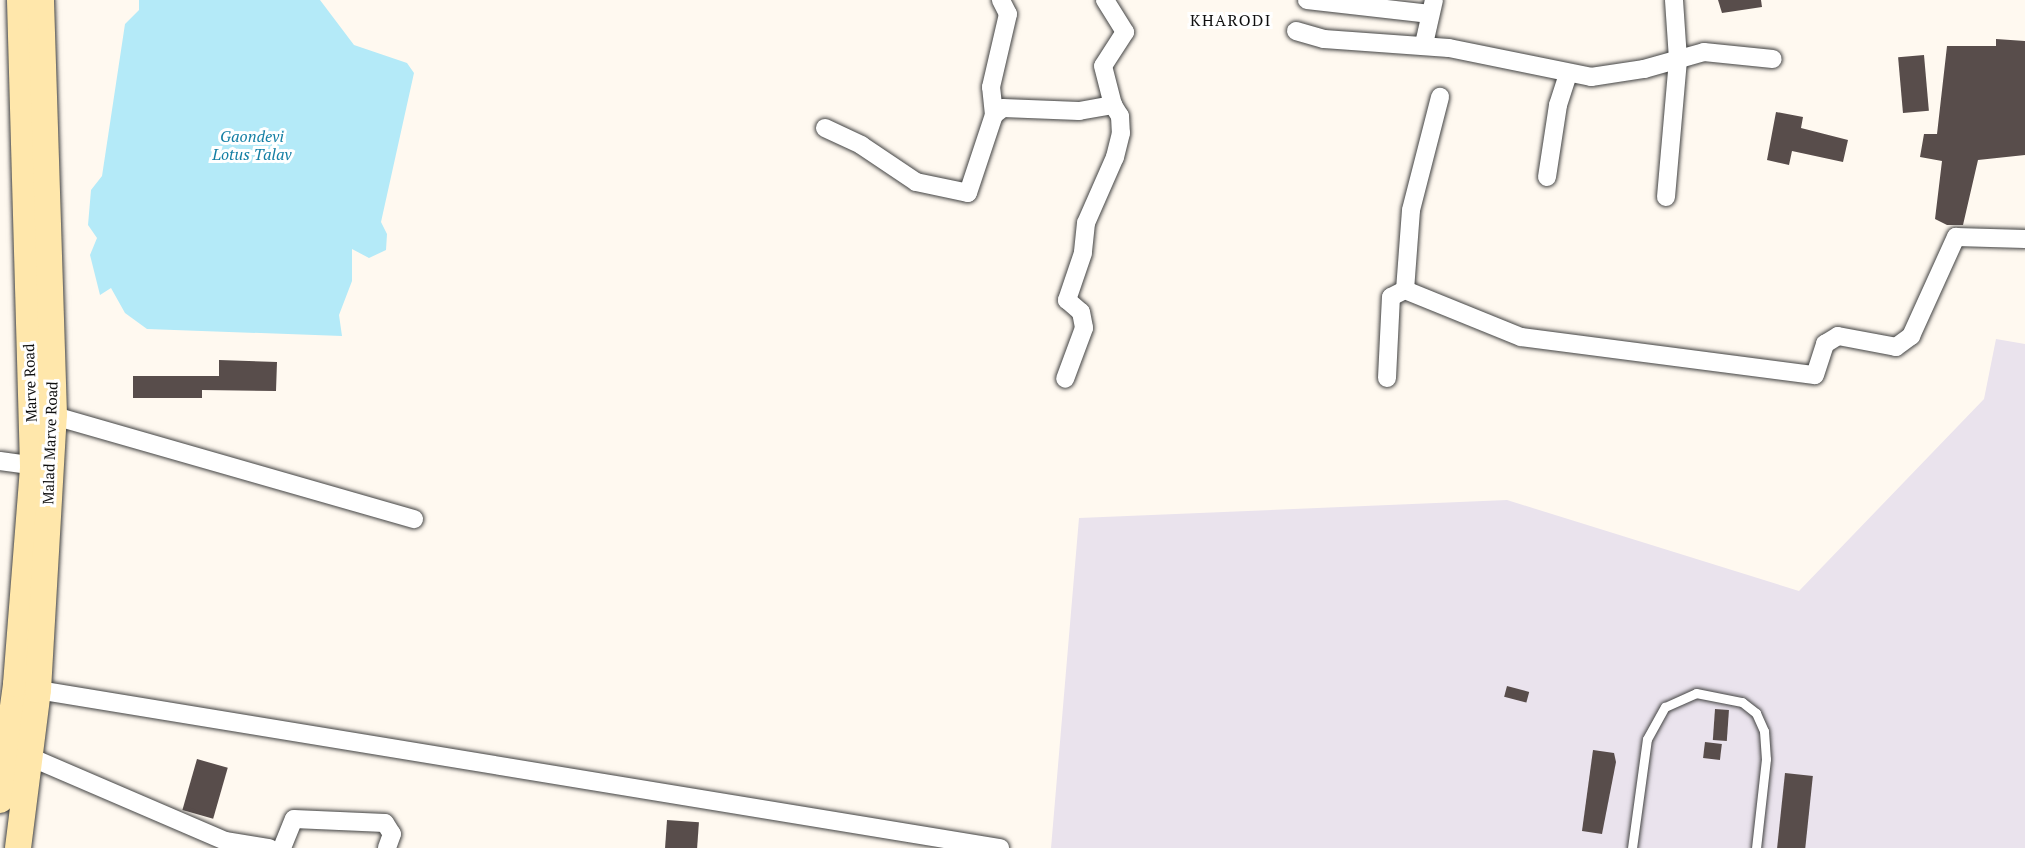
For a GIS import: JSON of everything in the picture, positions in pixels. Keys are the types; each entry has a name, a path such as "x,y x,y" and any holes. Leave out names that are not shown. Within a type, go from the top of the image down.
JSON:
{"main road":[{"name":"Marve Road","path":"20,0 43,412"},
{"name":"Malad Marve Road","path":"12,845 30,757 38,690 43,412 41,0"},
{"path":"0,800 41,467"}],"street":[{"path":"825,128 861,145 916,182 968,194 994,115 991,87 1008,14 1001,0"},
{"path":"1065,379 1084,328 1081,312 1067,300 1083,253 1086,223 1115,157 1121,133 1120,116 1113,105 1103,66 1125,32 1105,0"},
{"path":"1306,0 1432,7 1424,44"},
{"path":"1666,197 1678,59 1674,0"},
{"path":"1296,31 1323,39 1424,44 1568,75 1615,75 1704,52 1773,59"},
{"path":"1547,177 1558,105 1568,75"},
{"path":"1405,290 1411,210 1440,97"},
{"path":"994,115 1003,108 1079,111 1113,105"},
{"path":"1387,378 1390,297 1405,290 1521,337 1815,375 1825,344 1838,336 1896,347 1911,336 1956,237 2025,239"},
{"path":"43,412 414,519"},
{"path":"0,461 41,467"},
{"path":"38,690 999,848"},
{"path":"30,757 225,841 269,848"},
{"path":"282,848 294,819 385,823 392,834 387,848"}],"lane":[{"path":"1632,848 1647,739 1665,707 1696,693 1742,702 1756,713 1764,731 1766,759 1756,848"}],"shaded area":[{"path":"1996,339 2025,344 2025,848 1051,848 1079,518 1507,500 1799,591 1984,399"}],"water":[{"name":"Gaondevi Lotus Talav","path":"139,0 320,0 354,45 407,63 414,73 381,222 387,234 386,250 369,258 352,249 352,281 339,315 342,336 147,329 125,313 111,288 100,295 90,255 97,238 88,225 91,190 102,176 125,24 139,10"}],"building":[{"path":"1718,0 1761,0 1762,7 1722,13"},
{"path":"1996,39 2025,41 2025,155 1978,160 1963,225 1947,225 1935,219 1942,161 1920,157 1924,134 1937,134 1947,46 1996,46"},
{"path":"1924,55 1929,111 1903,113 1898,57"},
{"path":"1776,112 1803,117 1801,128 1848,140 1843,162 1792,151 1789,165 1767,160"},
{"path":"219,360 277,362 276,391 202,390 202,398 133,398 133,376 219,376"},
{"path":"1507,686 1529,692 1526,703 1504,697"},
{"path":"1715,709 1729,710 1727,741 1713,740"},
{"path":"1705,742 1722,744 1720,760 1703,758"},
{"path":"1593,750 1614,753 1616,762 1602,834 1582,831"},
{"path":"197,759 228,768 213,819 182,810"},
{"path":"1785,773 1813,776 1805,848 1777,848"},
{"path":"667,820 699,822 697,848 665,848"}],"district":[{"name":"KHARODI","path":"1231,20"}]}
